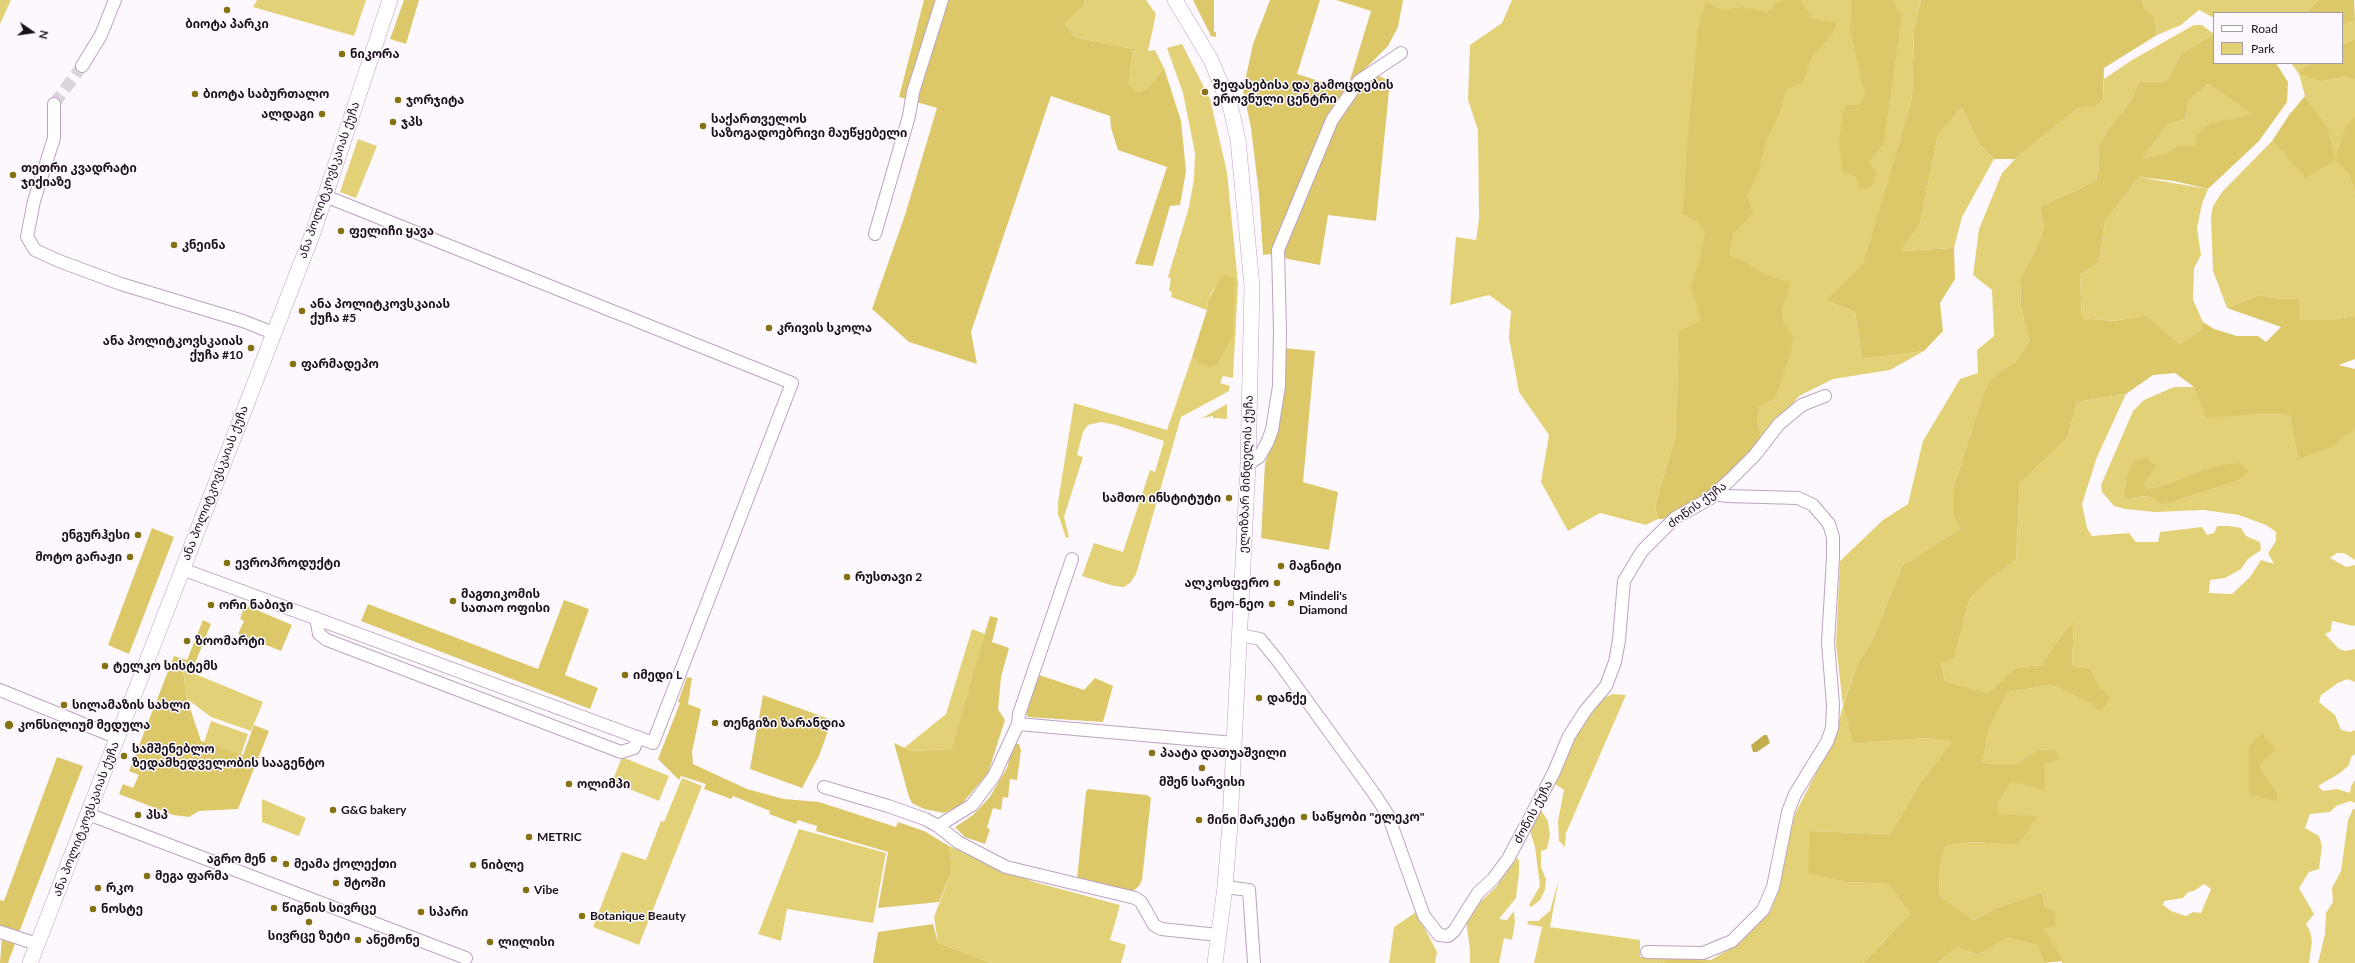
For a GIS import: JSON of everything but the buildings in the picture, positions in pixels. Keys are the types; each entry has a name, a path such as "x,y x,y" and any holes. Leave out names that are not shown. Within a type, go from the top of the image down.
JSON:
{"street":[{"path":"82,66 101,35 115,0"},
{"path":"876,234 909,116 913,92 942,0"},
{"name":"ელიზბარ მინდელის ქუჩა","path":"1175,0 1217,74 1230,109 1238,140 1252,286 1248,464 1240,635 1225,887 1215,963"},
{"name":"ანა პოლიტკოვსკაიას ქუჩა","path":"30,963 118,738 325,196 388,1"},
{"path":"1248,464 1259,457 1267,443 1272,430 1279,386 1280,330 1278,250 1332,120 1359,81 1401,53"},
{"path":"54,104 54,138 34,201 27,237 34,250 121,284 229,317 273,333"},
{"path":"182,569 653,743 792,383 325,196"},
{"name":"ძოწის ქუჩა","path":"1240,635 1260,639 1278,661 1373,792 1388,815 1424,916 1439,935 1448,936 1454,931 1478,893 1493,879 1508,859 1554,772 1569,736 1585,712 1606,686 1615,662 1624,581 1642,551 1676,518 1715,494 1756,455 1779,424 1802,405 1825,396"},
{"path":"1647,952 1703,953 1732,941 1744,931 1763,910 1773,887 1788,812 1795,794 1827,742 1832,728 1833,705 1828,643 1833,537 1829,524 1813,505 1798,498 1727,496 1715,494"},
{"path":"938,826 972,805 984,792 994,776 1018,724 1019,714 1072,559"},
{"path":"316,618 319,634 327,640 621,752 634,748 638,737"},
{"path":"0,690 118,738"},
{"path":"1018,724 1234,743"},
{"path":"824,787 908,812 938,826 958,842 1006,867 1029,874 1135,898 1141,902 1154,925 1160,929 1218,935"},
{"path":"88,814 466,958"},
{"path":"1225,887 1250,890 1254,963"},
{"path":"0,932 37,944"}],"green space":[{"path":"0,0 11,0 0,24"},
{"path":"257,0 366,0 354,36 253,7"},
{"path":"1084,0 1146,0 1156,14 1148,51 1155,50 1164,68 1146,89 1138,92 1129,84 1133,49 1075,37 1065,24 1085,4"},
{"path":"1512,0 1921,0 1914,29 1912,98 1863,265 1825,300 1855,312 1862,359 1924,351 1890,370 1833,379 1799,396 1762,441 1757,420 1760,406 1775,399 1779,381 1678,410 1676,434 1655,506 1658,519 1646,525 1600,513 1568,531 1541,482 1549,435 1519,392 1509,338 1511,311 1489,295 1450,305 1456,237 1476,240 1479,219 1478,130 1468,100 1470,45 1502,23"},
{"path":"2142,0 2318,0 2307,12 2213,12 2213,17 2199,10 2181,25 2157,35 2155,17 2145,9"},
{"path":"2355,21 2355,39 2343,44 2343,25"},
{"path":"2194,25 2202,25 2213,35 2181,54 2167,81 2139,82 2131,100 2110,127 2098,146 2099,167 2096,180 2040,206 2044,227 2036,249 2020,279 2021,308 2029,341 2016,361 1992,377 1983,393 1953,489 1961,528 1902,566 1872,641 1858,663 1843,705 1853,744 1925,738 1951,742 1918,786 1890,834 1810,831 1848,882 1888,884 1910,914 1863,963 1705,963 1673,955 1711,960 1733,947 1770,912 1779,889 1785,853 1795,814 1834,738 1843,706 1836,644 1840,561 1883,520 1908,504 1923,441 1960,379 1978,373 1977,350 1994,336 1992,290 1973,275 1979,229 2002,173 2015,159 2078,108 2095,107 2103,99 2104,79 2132,60"},
{"path":"1182,44 1210,99 1227,172 1238,284 1233,378 1223,376 1220,383 1230,386 1229,391 1181,417 1136,574 1131,582 1124,587 1114,586 1082,576 1094,543 1123,552 1150,470 1155,472 1164,441 1116,425 1101,422 1088,425 1083,432 1077,455 1083,457 1064,517 1069,537 1066,538 1058,514 1058,502 1074,403 1167,430 1192,357 1198,363 1214,288 1208,300 1207,310 1171,297 1172,293 1169,290 1171,279 1168,277 1189,207 1194,179 1195,153 1183,93 1167,48"},
{"path":"2292,64 2310,64 2302,68 2322,81 2344,77 2355,80 2355,151 2348,172 2355,193 2355,316 2330,320 2299,320 2299,299 2273,298 2259,295 2227,308 2213,271 2211,217 2213,206 2222,192 2272,141 2290,160 2327,126 2305,96 2299,74"},
{"path":"2208,84 2255,115 2195,146 2177,146 2166,154 2143,158 2168,124 2186,119 2188,102"},
{"path":"1962,108 1980,145 1994,159 1962,217 1954,248 1901,251 1920,224 1938,135"},
{"path":"358,139 377,146 356,198 340,192"},
{"path":"2139,177 2208,189 2202,204 2197,228 2201,255 2194,268 2193,300 2203,322 2200,331 2180,344 2146,315 2114,321 2082,318 2080,275 2099,262 2105,221"},
{"path":"2174,387 2194,387 2254,414 2290,415 2298,458 2355,428 2355,560 2344,553 2337,553 2330,558 2346,567 2355,565 2355,625 2353,626 2332,621 2331,631 2325,634 2339,649 2346,651 2355,649 2355,682 2347,679 2338,683 2321,695 2319,702 2335,715 2341,730 2351,732 2355,730 2355,754 2351,757 2349,765 2340,773 2318,786 2323,791 2337,789 2350,793 2351,786 2355,780 2355,803 2351,801 2336,806 2330,812 2310,814 2305,828 2319,836 2322,846 2319,869 2309,872 2299,888 2314,914 2306,924 2310,931 2312,941 2309,963 2062,963 2044,928 2045,907 2042,892 1996,908 1974,920 1939,895 1940,867 1945,846 1972,842 2019,845 1998,814 1998,803 2012,782 2044,764 2059,758 2053,749 2037,750 2016,764 1982,763 1990,727 2008,692 2052,685 2087,702 2100,712 2098,684 2091,668 2072,666 2074,620 2059,638 2041,665 2014,668 1988,693 1945,681 1941,661 1954,659 1970,598 1989,580 2016,560 2020,483 2068,437 2077,402 2126,394 2097,457 2082,504 2087,528 2092,536 2129,533 2136,542 2158,542 2160,532 2202,527 2207,535 2214,533 2217,526 2241,528 2246,536 2260,542 2261,550 2248,559 2241,569 2225,578 2210,580 2209,593 2232,594 2250,577 2261,560 2274,564 2268,553 2276,541 2276,532 2266,525 2239,515 2204,510 2155,512 2125,509 2114,506 2102,492 2101,485 2133,411 2144,400","holes":["2202,470 2250,472 2238,481 2176,501 2143,496 2128,500 2123,495 2126,479 2144,483 2147,489 2172,482","2260,763 2263,772 2278,793 2249,794","2204,884 2211,889 2201,913 2193,912 2186,916 2171,911 2163,905 2164,901 2183,898 2188,892 2194,891"]},
{"path":"1227,404 1227,419 1213,418 1213,416 1202,418"},
{"path":"972,629 985,634 951,749 911,751 904,748 946,714"},
{"path":"183,669 263,702 251,731 211,717 187,699"},
{"path":"1613,694 1626,695 1566,833 1565,847 1559,841 1558,821 1564,790 1555,784 1582,723 1601,699"},
{"path":"211,721 248,734 241,755 204,742"},
{"path":"622,757 669,776 659,801 612,782"},
{"path":"682,778 702,786 639,945 593,927 622,852 646,860 661,821 664,822"},
{"path":"262,799 306,818 299,836 262,822"},
{"path":"2353,809 2355,809 2355,963 2318,963 2325,934 2326,913 2333,902 2332,888 2341,871 2348,820"},
{"path":"1541,810 1548,821 1550,835 1547,849 1541,851 1541,867 1546,879 1545,890 1540,900 1531,907 1529,905 1540,886 1535,847 1530,831"},
{"path":"799,829 886,853 873,923 787,909 781,941 758,934"},
{"path":"949,846 1034,882 1120,905 1110,940 1126,945 1121,963 992,963 938,943 934,917 952,870"},
{"path":"1517,858 1519,860 1519,873 1516,898 1499,919 1507,920 1514,911 1515,922 1512,940 1504,938 1499,963 1470,963 1470,949 1466,921 1474,908 1496,887"},
{"path":"1559,878 1550,927 1640,940 1640,957 1657,958 1672,955 1663,963 1534,963 1542,927 1527,924 1528,921 1538,921 1550,911"},
{"path":"1416,912 1437,952 1435,963 1389,963 1394,927"},
{"path":"2007,938 2037,945 2044,963 1938,963 1957,947 1978,955"}],"shaded area":[{"path":"404,0 419,0 406,44 390,39"},
{"path":"924,0 1084,0 1085,4 1065,24 1075,37 1133,49 1129,84 1138,92 1146,89 1164,68 1181,121 1186,171 1180,205 1170,206 1153,266 1135,264 1167,167 1118,150 1111,128 1110,116 1051,96 971,332 977,364 909,342 872,309 905,215 937,108 899,97"},
{"path":"1193,0 1214,0 1214,32 1216,32 1216,37 1211,36"},
{"path":"1270,0 1320,0 1297,74 1347,90 1371,11 1336,0 1403,0 1398,27 1388,46 1354,80 1329,118 1272,254 1263,255 1259,194 1251,128 1243,90 1253,44"},
{"path":"1786,0 1801,0 1813,19 1837,23 1833,33 1812,57 1803,81 1786,90 1780,112 1766,141 1758,174 1747,195 1753,213 1733,234 1729,255 1748,263 1765,275 1791,282 1782,308 1783,321 1794,337 1790,354 1775,399 1760,406 1757,420 1762,441 1708,493 1663,519 1658,519 1655,506 1676,434 1679,357 1678,332 1701,320 1691,286 1700,259 1705,232 1697,221 1683,214 1688,134 1698,28 1706,2 1722,10 1743,7 1767,12 1775,3"},
{"path":"1852,0 1894,0 1896,9 1902,13 1884,142 1868,164 1877,172 1871,187 1859,189 1856,177 1842,171 1839,141 1843,111 1846,105 1860,105 1865,95 1850,29"},
{"path":"1921,0 2142,0 2145,9 2155,17 2157,35 2104,68 2103,99 2095,107 2078,108 2015,159 1994,159 1980,145 1962,108 1938,135 1920,224 1901,251 1954,248 1955,279 1940,303 1943,331 1924,351 1862,359 1855,312 1825,300 1863,264 1912,98 1914,29"},
{"path":"2318,0 2354,0 2355,21 2343,25 2343,12 2307,12"},
{"path":"2213,35 2213,64 2277,64 2288,82 2287,102 2259,141 2208,189 2174,181 2139,177 2105,221 2099,262 2080,275 2082,318 2114,321 2146,315 2180,344 2200,331 2203,322 2214,329 2237,336 2258,336 2266,342 2281,327 2227,308 2259,295 2273,298 2299,299 2299,320 2330,320 2355,316 2355,359 2339,365 2355,369 2355,428 2331,447 2298,459 2290,415 2254,414 2207,418 2194,387 2175,373 2153,375 2126,394 2077,402 2068,437 2020,483 2016,560 1989,580 1970,598 1954,659 1941,662 1945,681 1988,693 2014,668 2041,665 2059,638 2074,620 2072,666 2091,668 2098,684 2110,699 2100,712 2087,702 2052,685 2008,692 1990,727 1982,763 2016,764 2037,750 2054,749 2060,759 2044,764 2045,790 2012,782 1998,803 1998,814 2037,816 2018,845 1972,842 1945,846 1940,867 1939,895 1974,920 1996,908 2042,892 2045,907 2055,912 2055,926 2044,928 2063,961 2044,963 2037,945 2007,938 1978,955 1957,947 1938,963 1863,963 1910,914 1888,884 1848,882 1808,873 1810,831 1890,834 1918,786 1951,742 1925,738 1853,744 1843,706 1858,663 1872,641 1902,566 1961,528 1954,517 1953,489 1983,393 1992,377 2016,361 2029,341 2021,308 2020,279 2036,249 2044,227 2040,206 2096,180 2099,167 2098,146 2110,127 2131,100 2139,82 2167,81 2181,54","holes":["2208,84 2254,115 2211,123 2198,134 2195,146 2177,146 2165,154 2143,158 2168,124 2186,119 2188,102"]},
{"path":"2355,39 2355,80 2344,77 2322,81 2299,74 2302,68 2310,64 2343,64 2343,44"},
{"path":"1379,76 1390,81 1376,221 1328,215 1320,265 1283,258 1283,251 1336,121 1362,83"},
{"path":"2305,96 2327,126 2335,159 2346,127 2355,117 2355,193 2348,172 2335,160 2306,178 2272,141 2289,115"},
{"path":"1223,276 1235,278 1233,335 1217,365 1209,367 1198,363 1192,357 1207,310 1208,300"},
{"path":"1284,348 1315,351 1303,482 1338,492 1329,550 1261,538 1265,463 1275,438"},
{"path":"2146,457 2156,467 2144,483 2147,489 2172,482 2202,470 2223,465 2240,463 2250,472 2238,481 2176,501 2161,504 2154,498 2143,496 2128,500 2123,495 2126,479 2133,463"},
{"path":"152,528 174,537 129,654 108,645"},
{"path":"564,600 589,609 565,675 598,688 590,709 361,621 368,604 538,669"},
{"path":"245,605 292,625 281,651 238,634 244,621 240,619"},
{"path":"990,616 998,618 992,642 1009,648 1001,677 998,709 1005,720 988,773 961,805 944,813 924,809 912,803 909,797 894,743 911,751 951,749"},
{"path":"203,620 211,624 191,673 183,670 187,699 201,741 243,755 254,725 269,731 238,809 199,811 189,817 173,815 119,794 123,784 133,788 139,775 129,771 174,656 187,660"},
{"path":"1036,674 1084,690 1095,678 1113,686 1103,722 1028,717 1024,709"},
{"path":"687,677 692,678 688,704 701,709 692,752 693,764 747,789 784,799 819,802 896,827 898,822 924,831 949,846 952,870 939,902 878,908 888,852 816,831 817,826 798,820 796,824 769,814 770,811 733,796 731,799 704,789 706,784 681,776 679,780 658,759 680,703 678,702"},
{"path":"763,695 832,720 819,756 802,788 750,769"},
{"path":"2261,733 2276,749 2260,763 2263,772 2278,793 2276,801 2249,794 2249,746"},
{"path":"1764,735 1767,735 1770,743 1757,752 1753,752 1751,745"},
{"path":"1014,743 1019,744 1021,750 1017,780 1010,779 1008,798 1003,797 1001,810 993,808 987,828 990,829 985,844 965,837 955,827 973,815 989,798 1007,768"},
{"path":"57,757 83,766 18,935 0,928 0,900 4,901"},
{"path":"1088,789 1147,795 1151,798 1142,880 1139,886 1132,892 1077,879 1086,792"},
{"path":"933,924 938,943 992,963 873,963 878,932"},
{"path":"2,936 16,941 8,963 0,963"},
{"path":"1672,955 1705,962 1705,963 1663,963"}],"tunnel":[{"path":"54,104 82,66"}],"place":[{"name":"ბიოტა პარკი","path":"227,10"},
{"name":"ნიკორა","path":"342,54"},
{"name":"შეფასებისა და გამოცდების ეროვნული ცენტრი","path":"1205,92"},
{"name":"ბიოტა საბურთალო","path":"195,94"},
{"name":"ჯორჯიტა","path":"398,100"},
{"name":"ალდაგი","path":"322,114"},
{"name":"ჯპს","path":"393,122"},
{"name":"საქართველოს საზოგადოებრივი მაუწყებელი","path":"703,126"},
{"name":"თეთრი კვადრატი ჯიქიაზე","path":"13,175"},
{"name":"ფელიჩი ყავა","path":"341,231"},
{"name":"კნეინა","path":"174,245"},
{"name":"ანა პოლიტკოვსკაიას ქუჩა #5","path":"302,311"},
{"name":"კრივის სკოლა","path":"769,328"},
{"name":"ანა პოლიტკოვსკაიას ქუჩა #10","path":"251,348"},
{"name":"ფარმადეპო","path":"293,364"},
{"name":"სამთო ინსტიტუტი","path":"1229,498"},
{"name":"ენგურჰესი","path":"138,535"},
{"name":"მოტო გარაჟი","path":"130,557"},
{"name":"ევროპროდუქტი","path":"227,563"},
{"name":"მაგნიტი","path":"1281,566"},
{"name":"რუსთავი 2","path":"847,577"},
{"name":"ალკოსფერო","path":"1277,583"},
{"name":"მაგთიკომის სათაო ოფისი","path":"453,601"},
{"name":"Mindeli's Diamond","path":"1291,603"},
{"name":"ნეო-ნეო","path":"1272,604"},
{"name":"ორი ნაბიჯი","path":"211,605"},
{"name":"ზოომარტი","path":"187,641"},
{"name":"ტელკო სისტემს","path":"105,666"},
{"name":"იმედი L","path":"625,675"},
{"name":"დანქე","path":"1259,698"},
{"name":"სილამაზის სახლი","path":"64,705"},
{"name":"თენგიზი ზარანდია","path":"715,723"},
{"name":"კონსილიუმ მედულა","path":"9,725"},
{"name":"პაატა დათუაშვილი","path":"1152,753"},
{"name":"სამშენებლო ზედამხედველობის სააგენტო","path":"124,756"},
{"name":"მშენ სარვისი","path":"1202,768"},
{"name":"ოლიმპი","path":"569,784"},
{"name":"G&G bakery","path":"333,810"},
{"name":"პსპ","path":"138,815"},
{"name":"საწყობი \"ელეკო\"","path":"1304,817"},
{"name":"მინი მარკეტი","path":"1199,820"},
{"name":"METRIC","path":"529,837"},
{"name":"აგრო მენ","path":"274,859"},
{"name":"მეამა ქოლექთი","path":"286,864"},
{"name":"ნიბლე","path":"473,865"},
{"name":"მეგა ფარმა","path":"147,876"},
{"name":"შტოში","path":"336,883"},
{"name":"რკო","path":"98,888"},
{"name":"Vibe","path":"526,890"},
{"name":"წიგნის სივრცე","path":"274,908"},
{"name":"ნოსტე","path":"93,909"},
{"name":"სპარი","path":"421,912"},
{"name":"Botanique Beauty","path":"582,916"},
{"name":"სივრცე ზეტი","path":"309,922"},
{"name":"ანემონე","path":"358,940"},
{"name":"ლილისი","path":"490,942"}]}
